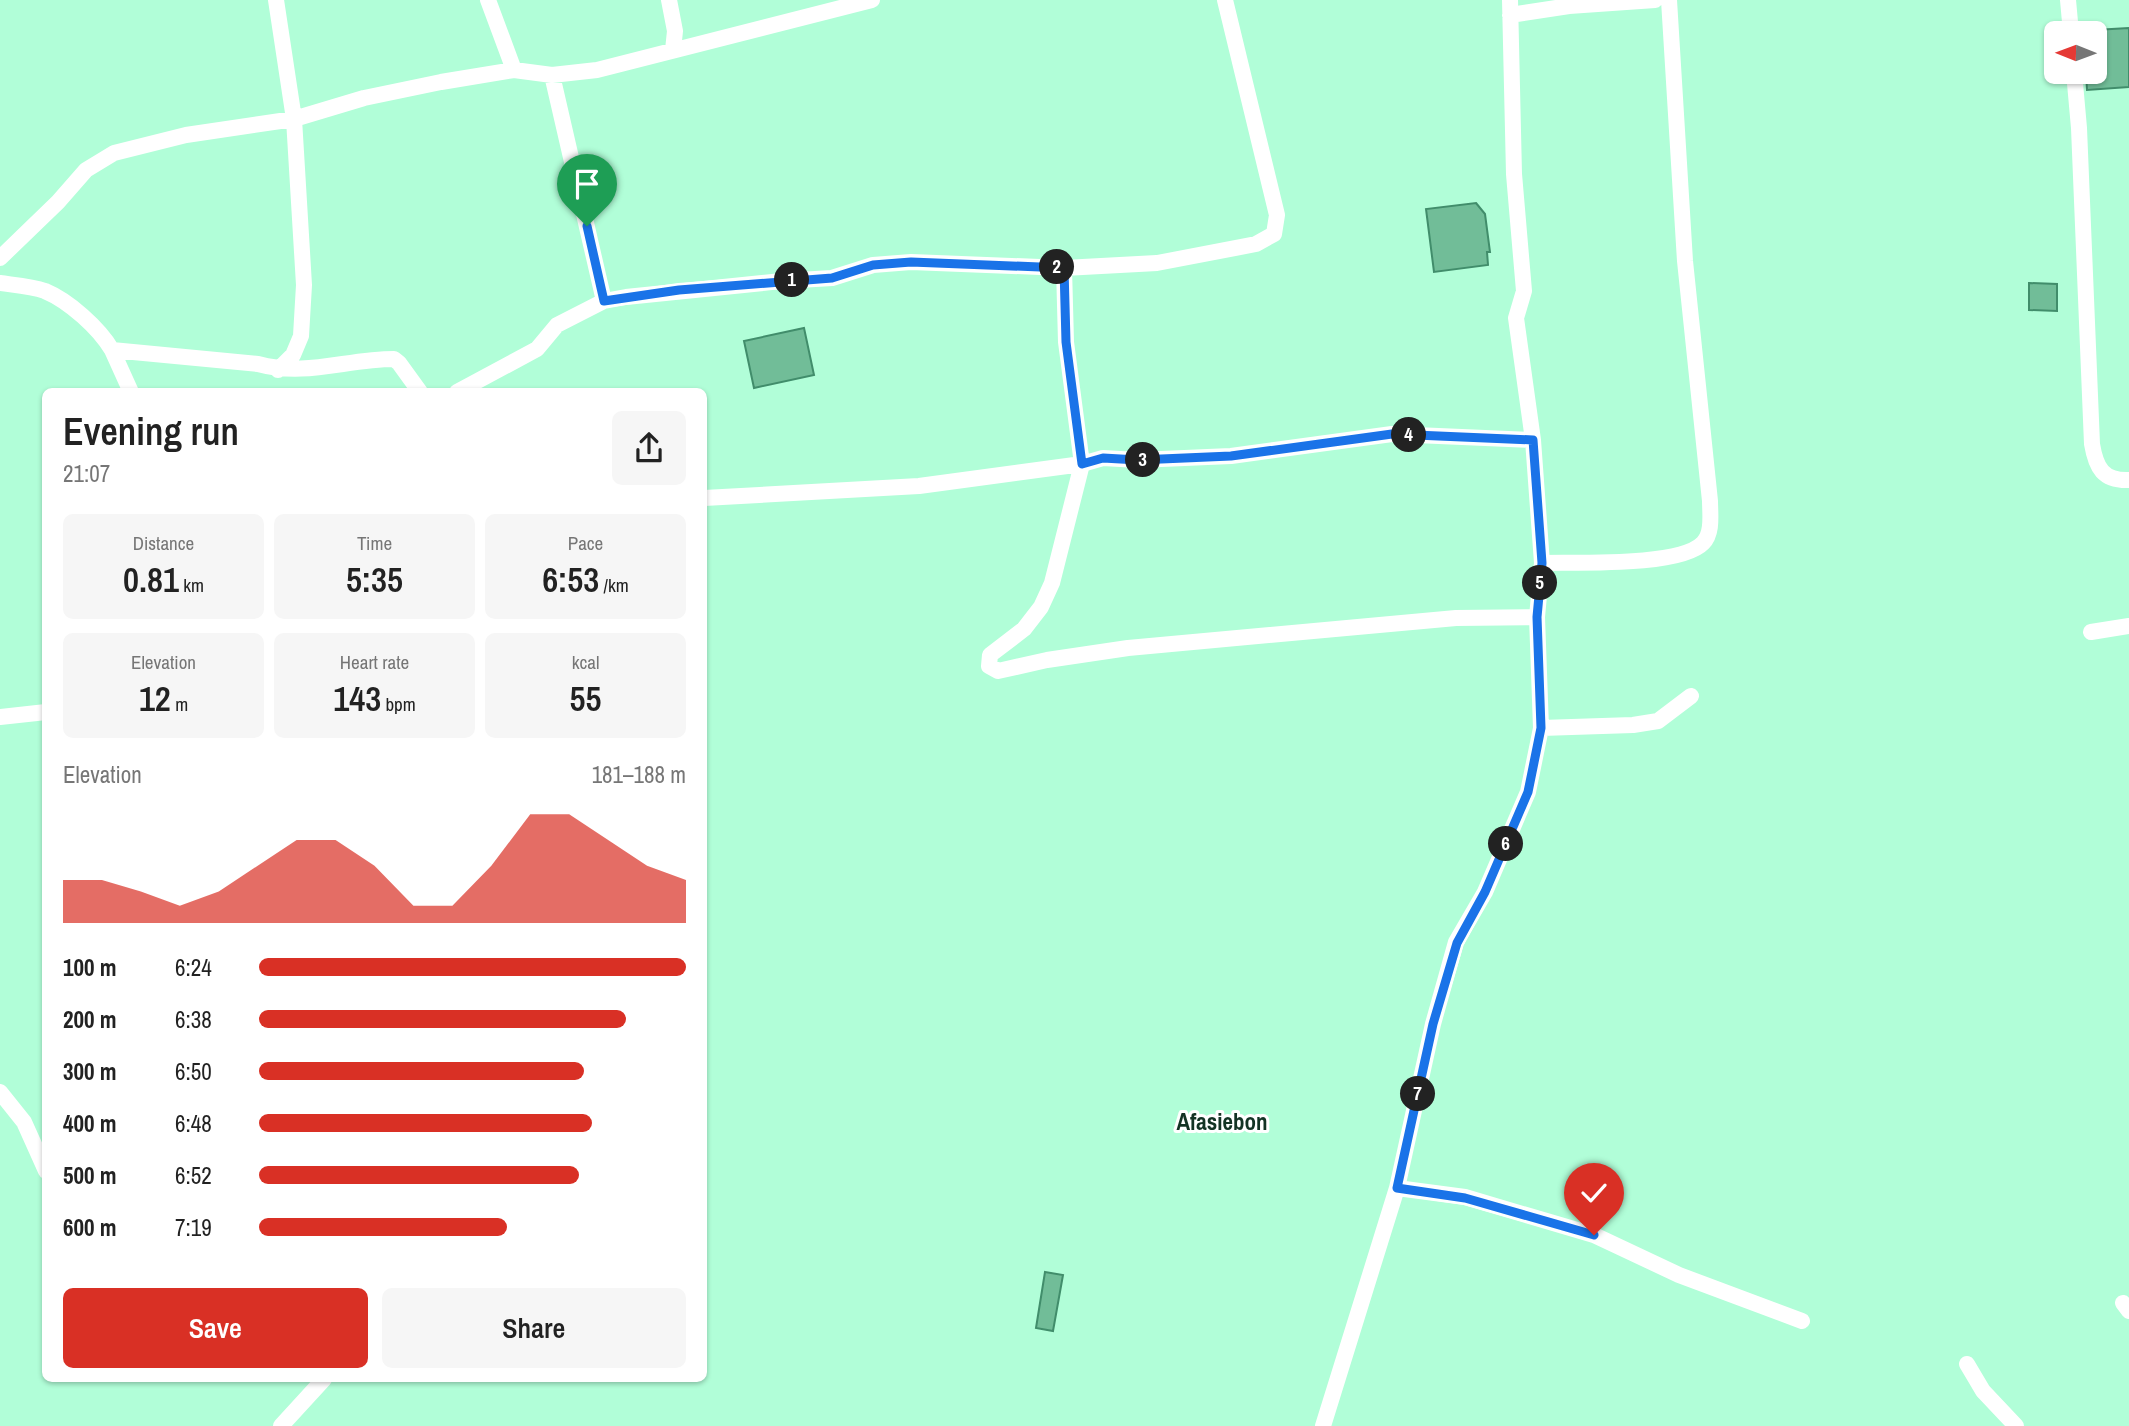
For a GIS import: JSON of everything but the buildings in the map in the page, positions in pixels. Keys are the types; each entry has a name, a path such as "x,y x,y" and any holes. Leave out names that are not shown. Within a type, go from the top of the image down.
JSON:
{"street":[{"path":"276,0 294,119 304,285 301,336 293,355 278,370"},
{"path":"488,0 514,70"},
{"path":"669,0 675,31 673,50"},
{"path":"465,388 528,355 537,349 557,325 604,301 679,290 832,278 873,265 911,262 1064,268 1157,263 1256,244 1274,234 1277,215 1226,0"},
{"path":"1322,1426 1397,1188 1433,1024 1457,943 1485,892 1528,792 1541,728 1537,617 1542,563 1533,440 1516,318 1524,291 1514,174 1510,8 1655,0"},
{"path":"1542,563 1638,561 1686,554 1704,542 1710,526 1710,501 1685,261 1669,0"},
{"path":"2068,0 2070,21"},
{"path":"0,258 58,202 86,170 114,153 186,135 294,119 364,98 441,82 514,70 552,75 597,70 768,28 863,1"},
{"path":"552,75 604,301"},
{"path":"2075,84 2092,444 2095,460 2104,474 2116,481 2129,480"},
{"path":"1064,268 1066,342 1082,464 1052,583 1041,607 1024,629 990,655 989,666 994,670 1128,648 1456,618 1537,617"},
{"path":"0,283 45,291 78,312 104,336 129,388"},
{"path":"112,350 258,364 278,370 296,371 394,359 418,388"},
{"path":"707,498 919,486 1082,464 1103,458 1138,460 1231,456 1392,434 1533,440"},
{"path":"2091,632 2129,625"},
{"path":"1541,728 1633,725 1658,721 1691,696"},
{"path":"0,718 42,713"},
{"path":"0,1092 24,1122 42,1162"},
{"path":"1397,1188 1465,1198 1594,1235 1679,1275 1802,1321"},
{"path":"1967,1364 1983,1391 2016,1426"},
{"path":"281,1426 321,1382"}],"district":[{"name":"Afasiebon","path":"1222,1121"}],"route":[{"path":"587,226 604,301 679,290 832,278 873,265 911,262 1064,268 1066,342 1082,464 1103,458 1138,460 1231,456 1392,434 1533,440 1542,563 1537,617 1541,728 1528,792 1485,892 1457,943 1433,1024 1397,1188 1465,1198 1594,1235"}]}
